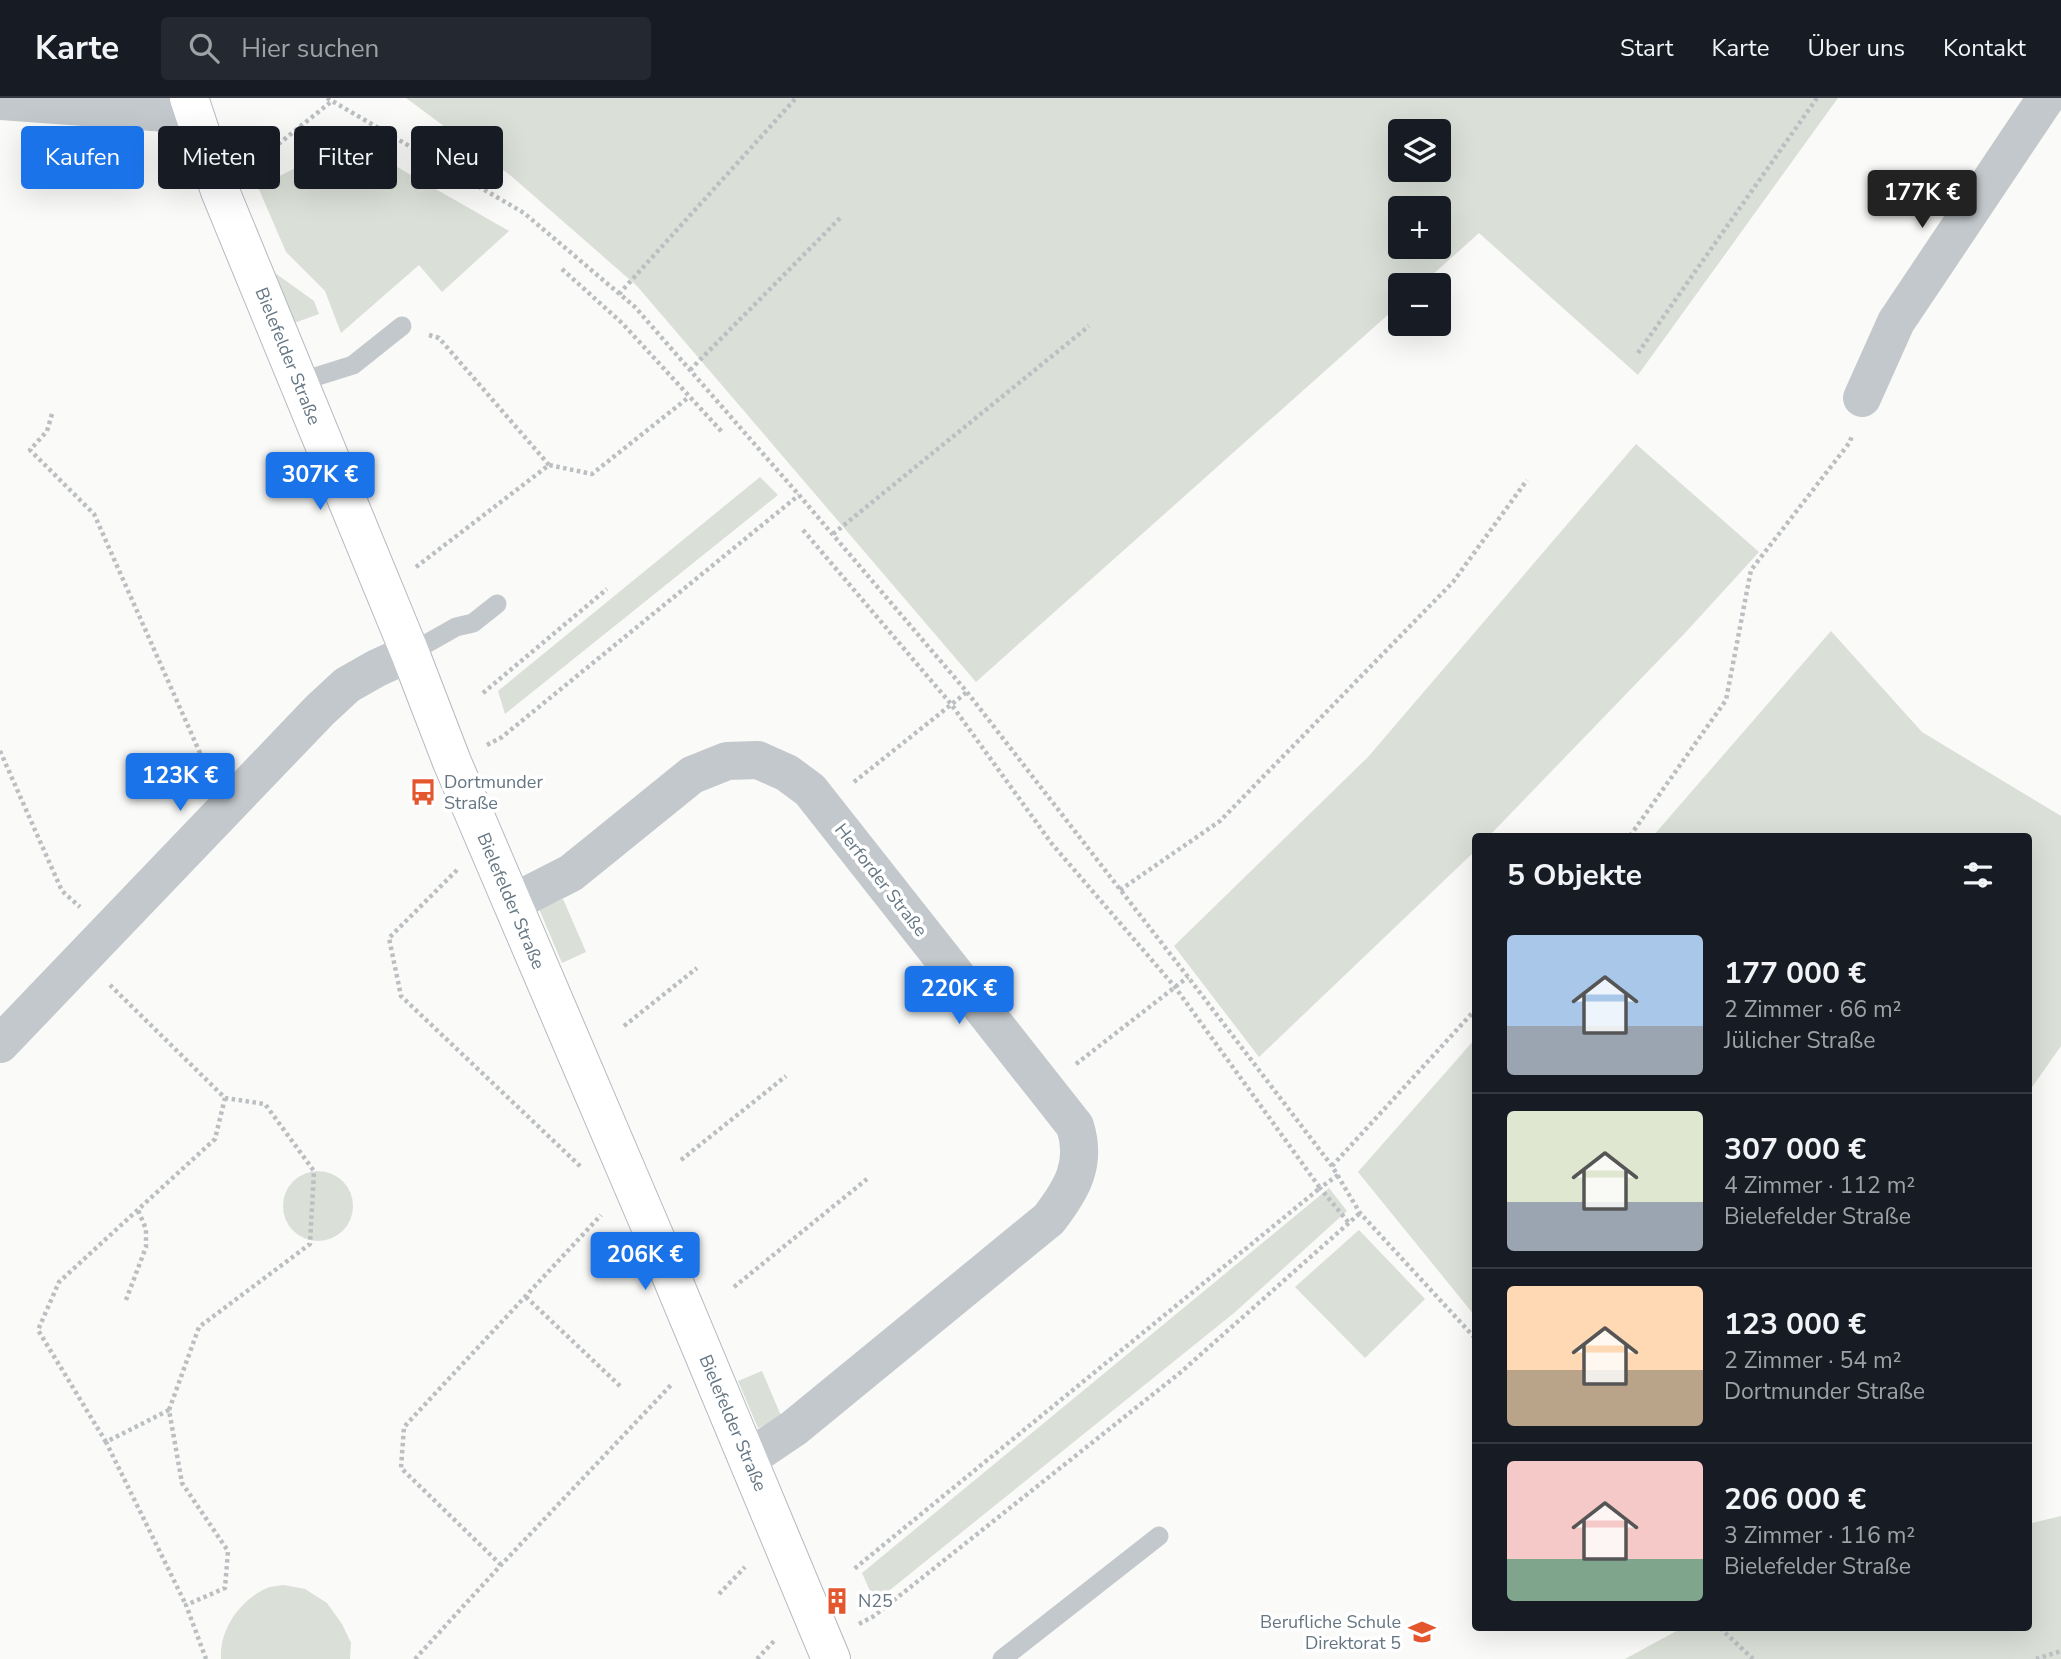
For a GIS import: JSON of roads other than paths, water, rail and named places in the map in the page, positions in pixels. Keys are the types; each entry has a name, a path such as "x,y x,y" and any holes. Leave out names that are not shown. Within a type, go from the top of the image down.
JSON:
{"street":[{"path":"1862,398 1896,322 2046,98"},
{"path":"0,101 191,106"},
{"name":"Bielefelder Straße","path":"191,106 220,191 385,590 452,762 827,1650"},
{"path":"0,1044 320,710 347,685 410,653"},
{"name":"Herforder Straße","path":"512,903 571,873 692,775 727,761 758,760 787,773 810,790 1075,1126 1081,1144 1079,1163 1068,1194 1049,1219 794,1429 748,1459"}],"lane":[{"path":"299,382 353,365 402,326"},
{"path":"410,653 456,627 473,624 497,604"},
{"path":"1002,1659 1159,1536"}],"place":[{"name":"Dortmunder Straße","path":"423,792"},
{"name":"N25","path":"837,1601"},
{"name":"Berufliche Schule Direktorat 5","path":"1422,1632"}]}
